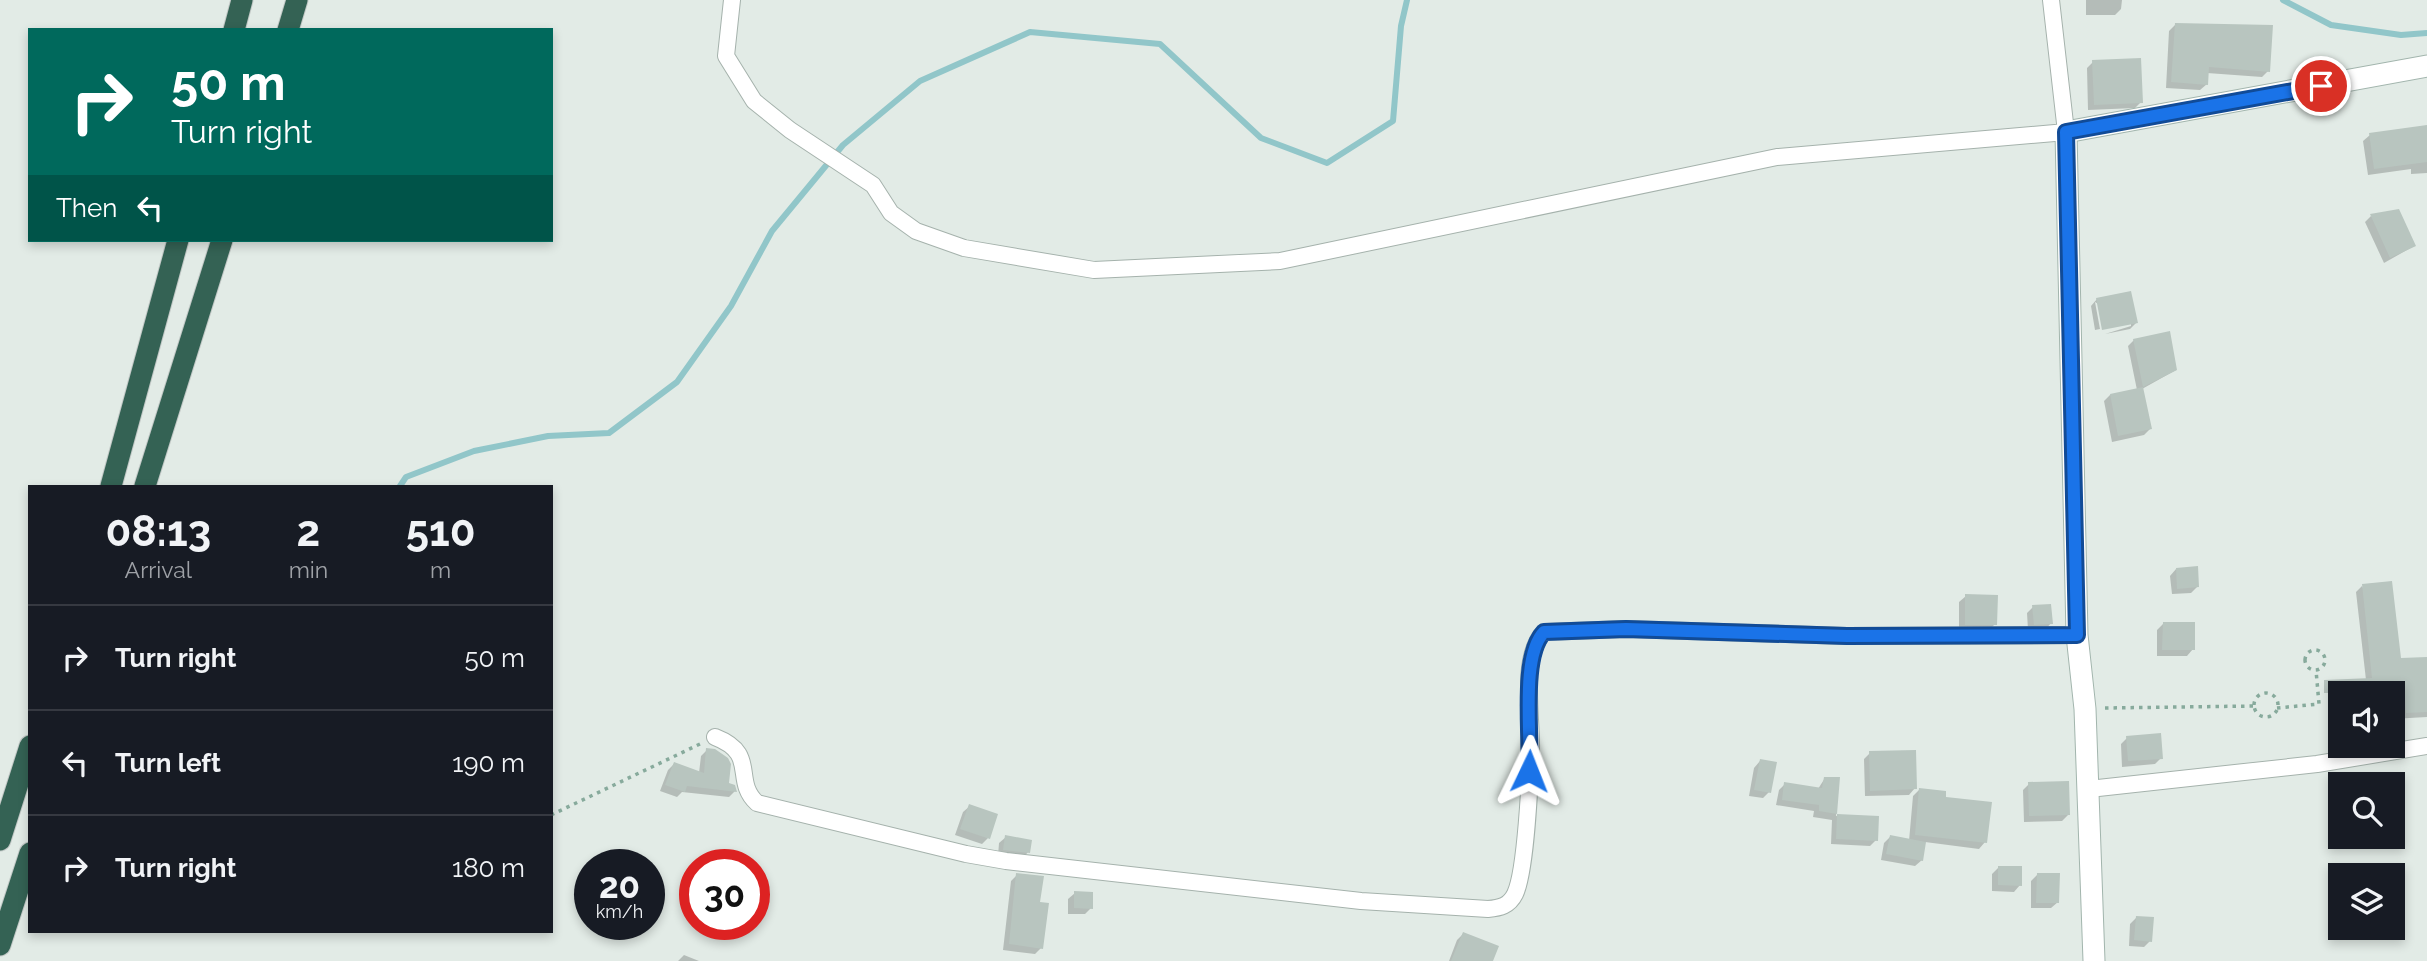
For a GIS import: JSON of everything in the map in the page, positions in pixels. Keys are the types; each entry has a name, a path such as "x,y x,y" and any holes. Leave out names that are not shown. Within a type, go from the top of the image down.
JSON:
{"highway":[{"path":"235,28 242,0"},
{"path":"289,28 297,0"},
{"path":"111,485 177,242"},
{"path":"145,485 221,242"},
{"path":"0,840 28,752"},
{"path":"0,945 28,859"}],"street":[{"path":"732,0 726,56 733,72 754,101 790,131 847,165 873,185 891,213 916,231 964,248 1094,270 1280,261 1777,157 2066,132 2427,66"},
{"path":"2051,0 2066,132 2077,635 2085,709 2094,961"},
{"path":"715,737 731,743 740,755 746,785 757,803 966,855 1265,891 1502,908 1510,902 1515,893 1521,869 1531,746 1527,700 1536,644 1544,632 1626,629 1847,636 2077,635"},
{"path":"2089,789 2317,764 2427,746"}],"path":[{"path":"2277,708 2274,696 2267,693 2257,697 2254,706 2258,714 2266,716 2277,708 2319,704 2316,670 2325,660 2323,654 2314,650 2306,655 2305,661 2310,668 2316,670"},
{"path":"2085,709 2254,706"},
{"path":"553,814 715,737"}],"building":[{"path":"2175,23 2273,25 2270,72 2209,67 2208,85 2171,82"},
{"path":"2141,58 2143,103 2094,105 2092,60"},
{"path":"2427,125 2427,162 2374,169 2369,133"},
{"path":"2399,209 2416,246 2390,258 2370,214"},
{"path":"2131,291 2138,323 2102,330 2096,298"},
{"path":"2170,331 2177,370 2143,387 2133,339"},
{"path":"2143,387 2152,429 2118,436 2110,394"},
{"path":"2198,566 2199,587 2177,589 2176,568"},
{"path":"2392,581 2401,658 2427,657 2427,712 2406,713 2405,681 2328,681 2328,693 2324,693 2324,680 2372,678 2362,584"},
{"path":"1965,594 1998,595 1997,625 1965,625"},
{"path":"2051,604 2053,624 2034,625 2032,605"},
{"path":"2163,622 2195,622 2195,650 2162,650"},
{"path":"2161,733 2163,759 2128,761 2126,736"},
{"path":"706,748 715,749 728,758 731,764 729,783 735,785 737,792 687,786 685,792 665,785 674,762 704,773"},
{"path":"1916,750 1917,789 1870,791 1869,751"},
{"path":"1760,759 1777,762 1771,793 1754,790"},
{"path":"1824,777 1840,777 1837,814 1819,811 1819,805 1782,800 1784,782 1822,788"},
{"path":"2069,781 2070,815 2029,816 2028,782"},
{"path":"1919,788 1946,791 1946,797 1992,802 1987,843 1915,835"},
{"path":"969,804 998,814 990,839 960,829"},
{"path":"1837,814 1879,816 1878,841 1836,839"},
{"path":"1005,835 1032,840 1030,853 1003,850"},
{"path":"1890,835 1926,842 1923,861 1886,854"},
{"path":"1998,866 2022,866 2022,886 1998,885"},
{"path":"1016,873 1044,876 1040,902 1049,903 1043,949 1009,944"},
{"path":"2037,873 2060,873 2059,903 2036,903"},
{"path":"1074,891 1093,892 1093,909 1074,908"},
{"path":"2136,916 2154,917 2152,942 2134,940"},
{"path":"1463,932 1499,946 1493,961 1451,961"}],"waterway":[{"path":"401,485 406,477 474,451 548,436 609,433 677,382 731,306 772,231 843,145 920,81 1030,32 1160,44 1261,138 1327,163 1393,121 1401,26 1407,0"},
{"path":"2283,0 2331,25 2401,35 2427,33"}],"route":[{"path":"1529,771 1531,746 1527,700 1536,644 1544,632 1626,629 1847,636 2077,635 2066,132 2321,86"}]}
